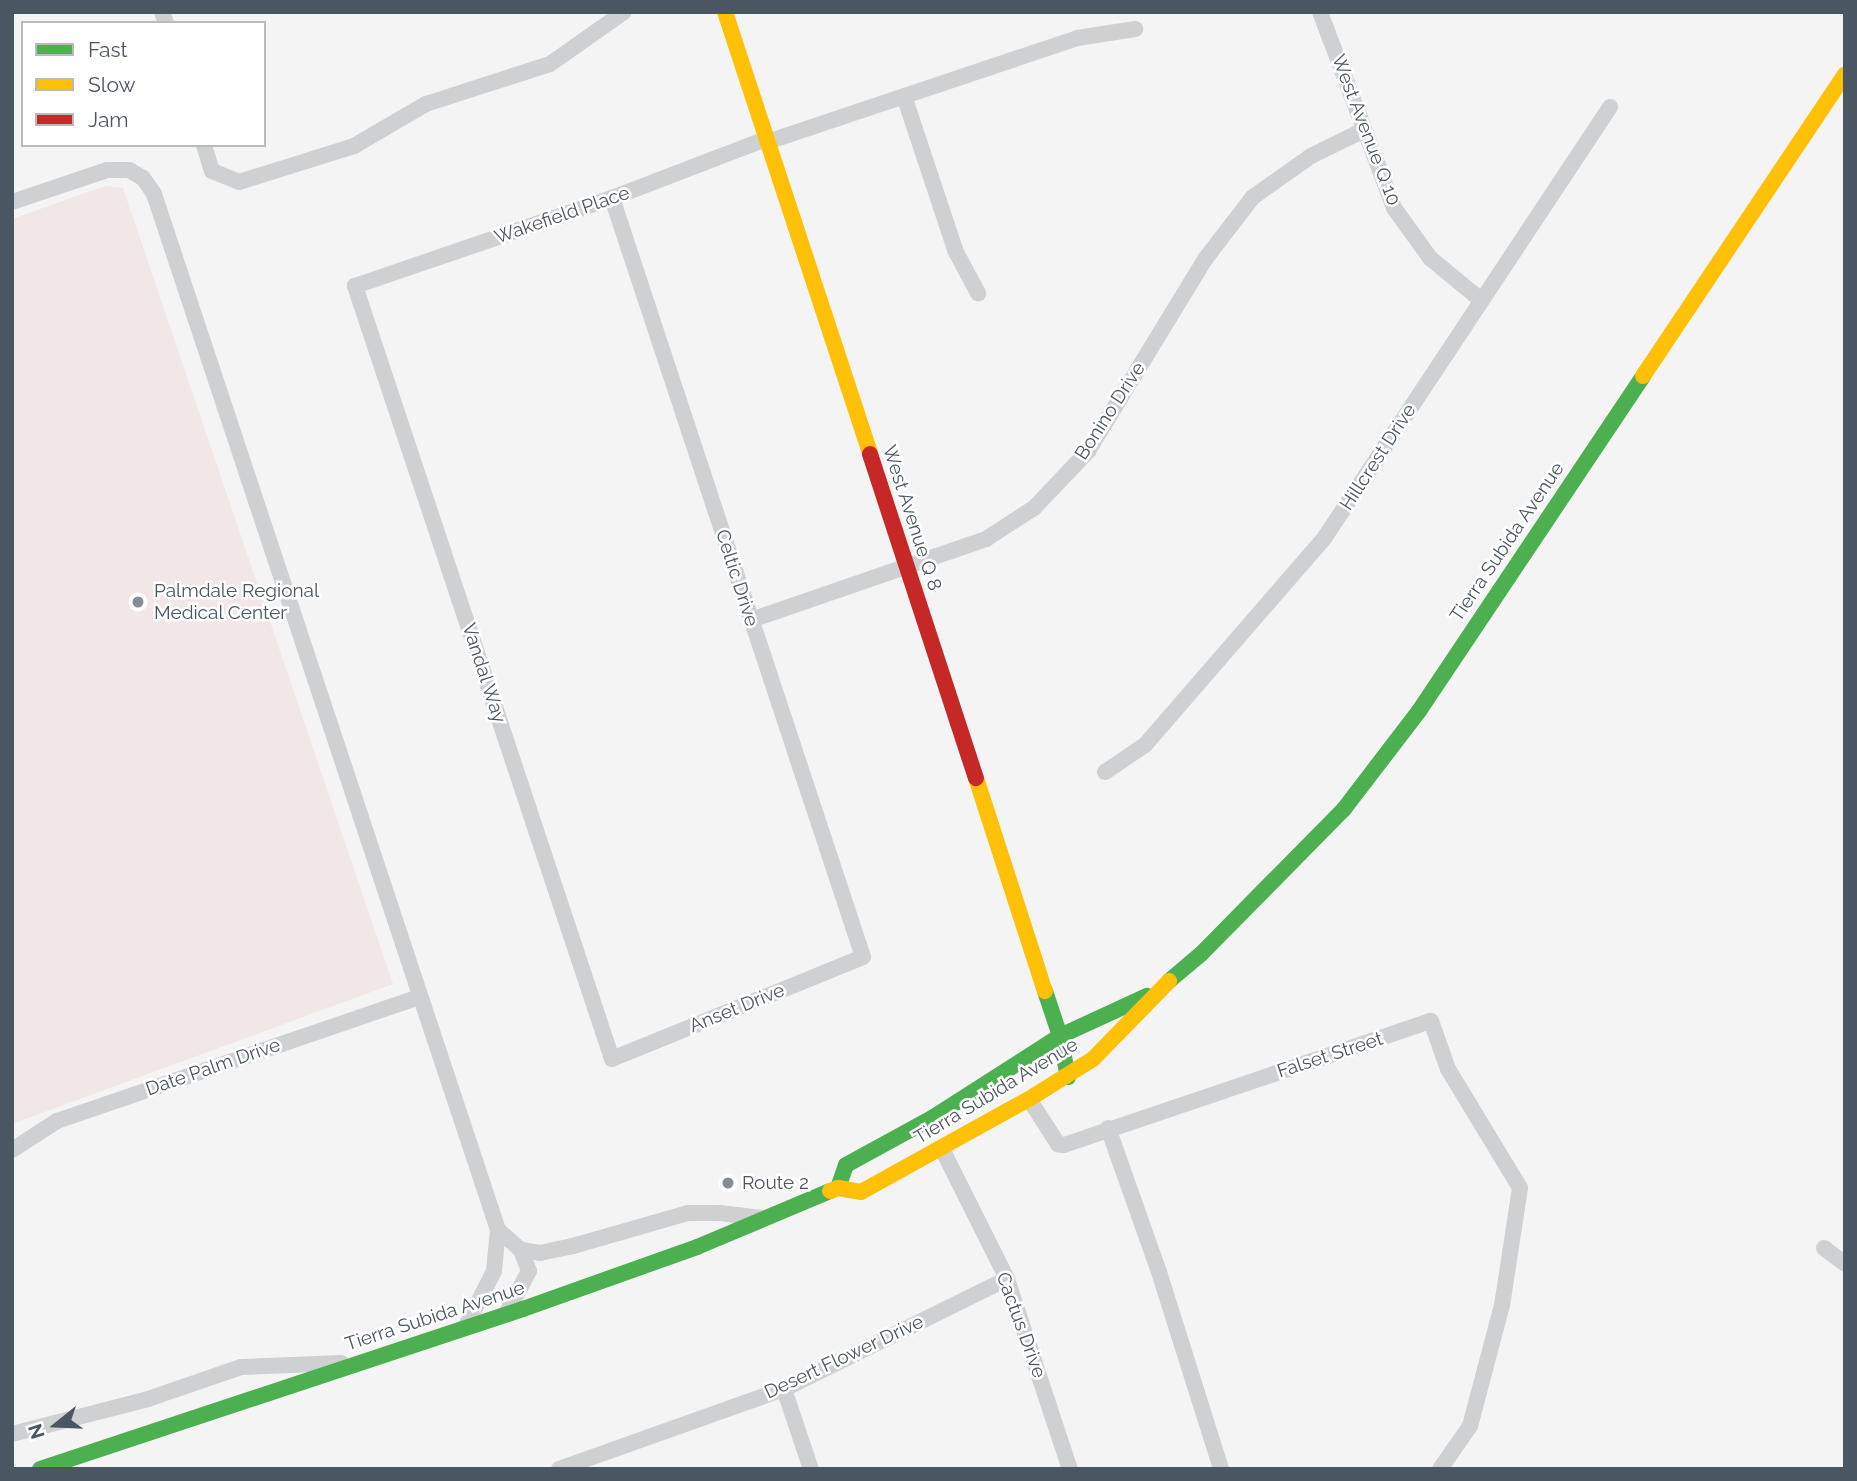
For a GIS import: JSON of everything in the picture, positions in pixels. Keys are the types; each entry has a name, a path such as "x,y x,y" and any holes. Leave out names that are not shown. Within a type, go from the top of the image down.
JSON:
{"main road":[{"name":"West Avenue Q 8","path":"724,12 1059,1036 1068,1077"},
{"name":"Tierra Subida Avenue","path":"40,1469 506,1314 768,1219 838,1188 861,1192 1068,1077 1093,1059 1156,992 1201,954 1344,809 1419,712 1845,74"},
{"name":"Tierra Subida Avenue","path":"838,1188 846,1165 932,1118 1059,1036 1156,992"}],"street":[{"name":"West Avenue Q 10","path":"1320,12 1394,208 1430,258 1481,300"},
{"path":"205,147 212,171 239,181 354,146 426,104 550,64 627,13"},
{"name":"Wakefield Place","path":"355,286 612,198 767,140 1077,38 1135,29"},
{"path":"904,96 956,252 978,293"},
{"name":"Hillcrest Drive","path":"1105,772 1145,745 1325,537 1609,107"},
{"name":"Bonino Drive","path":"751,620 986,539 1034,508 1088,451 1206,258 1253,197 1311,156 1364,130"},
{"path":"12,202 107,170 129,170 143,178 154,194 498,1230 494,1271 465,1328"},
{"name":"Celtic Drive","path":"612,198 863,957"},
{"name":"Vandal Way","path":"355,286 612,1059"},
{"name":"Anset Drive","path":"612,1059 863,957"},
{"name":"Date Palm Drive","path":"12,1150 57,1121 420,997"},
{"name":"Falset Street","path":"1108,1128 1431,1021 1448,1069 1520,1188 1502,1304 1469,1426 1440,1469"},
{"path":"1029,1099 1058,1144 1064,1145 1108,1128 1159,1272 1222,1469"},
{"name":"Cactus Drive","path":"942,1149 1007,1279 1070,1469"},
{"path":"498,1230 522,1250 540,1253 688,1213 720,1213 768,1219"},
{"path":"1824,1248 1845,1264"},
{"path":"506,1314 529,1271 522,1250"},
{"name":"Desert Flower Drive","path":"559,1469 784,1389 1007,1279"},
{"path":"12,1434 148,1399 241,1367 361,1362"},
{"path":"784,1389 811,1469"}],"shaded area":[{"name":"Palmdale Regional Medical Center","path":"105,186 123,188 393,984 12,1124 12,219"}],"traffic: fast":[{"path":"1169,981 1201,954 1344,809 1419,711 1643,376"},
{"path":"1045,991 1060,1036 1068,1077"},
{"path":"838,1188 846,1165 932,1118 1060,1036 1147,996"},
{"path":"40,1469 523,1309 697,1247 830,1191"}],"traffic: slow":[{"path":"725,12 870,454"},
{"path":"1643,376 1845,74"},
{"path":"976,778 1045,991"},
{"path":"830,1191 838,1188 861,1192 1029,1099 1093,1059 1169,981"}],"traffic: jam":[{"path":"870,454 976,778"}],"place":[{"name":"Palmdale Regional Medical Center","path":"138,602"},
{"name":"Route 2","path":"728,1183"}]}
